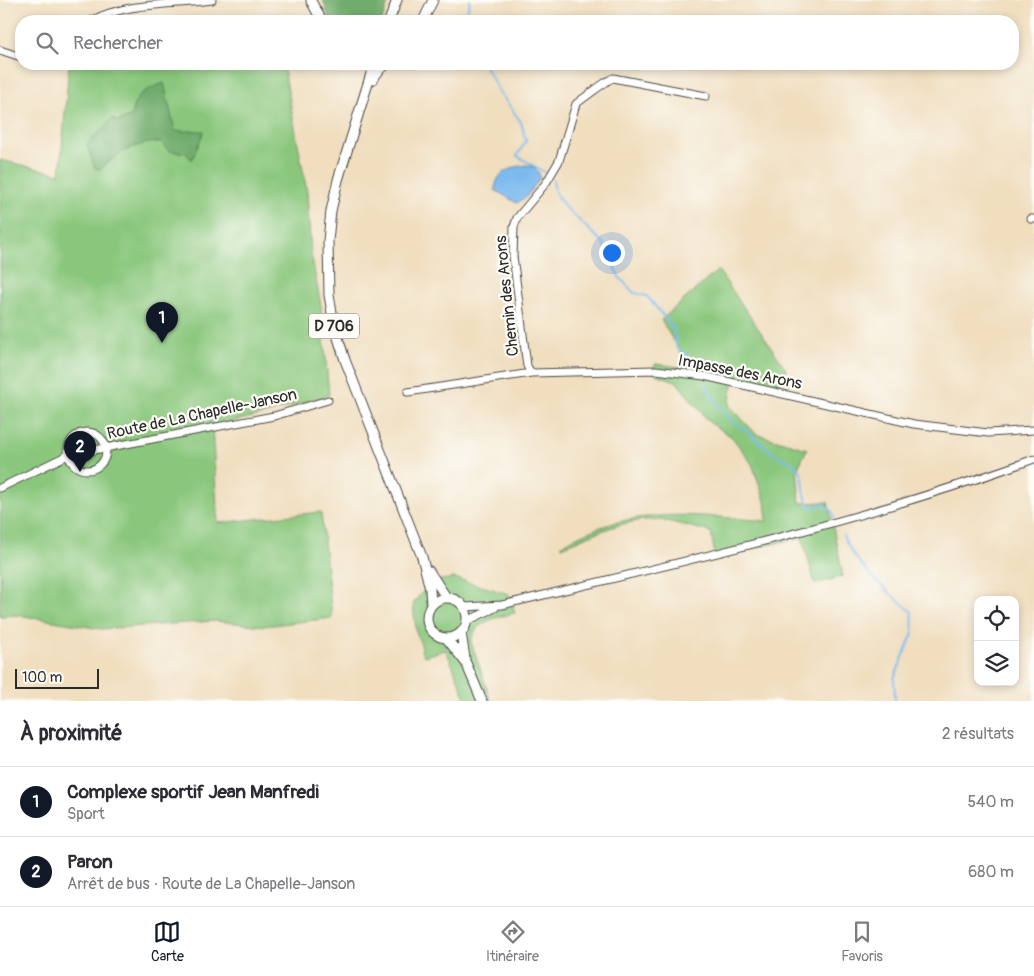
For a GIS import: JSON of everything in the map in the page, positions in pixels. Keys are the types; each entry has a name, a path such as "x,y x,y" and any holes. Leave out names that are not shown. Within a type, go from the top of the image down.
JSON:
{"main road":[{"path":"310,0 319,15"},
{"path":"391,15 397,0"},
{"path":"426,15 433,0"},
{"name":"D 706","path":"372,70 338,180 331,211 328,241 329,295 334,325 345,360 422,557 440,591 446,597"},
{"path":"369,84 380,70"},
{"name":"D 706","path":"422,557 430,589 431,604"},
{"path":"461,633 448,638 437,636 430,629 426,620 431,604 446,597 456,600 464,607 467,621 461,633 466,664"},
{"path":"448,638 466,664 482,701"}],"street":[{"path":"103,15 124,9 212,0"},
{"path":"0,50 15,55"},
{"name":"Chemin des Arons","path":"531,373 527,366 512,234 517,218 546,183 558,161 576,104 590,95 604,81 613,78 706,96"},
{"name":"Impasse des Arons","path":"408,392 531,373 656,370 704,376 914,424 988,433 1034,430"},
{"name":"Route de La Chapelle-Janson","path":"0,488 68,455 274,416 328,400"},
{"path":"87,432 100,436 107,447 107,454 102,464 91,470 85,470 74,465 68,455 68,448 75,436 87,432"},
{"path":"464,607 502,605 837,523 940,492 1034,459"},
{"path":"467,621 502,605"}],"green space":[{"path":"323,0 389,0 384,15 328,15"},
{"path":"69,70 284,70 307,192 311,254 321,305 329,395 262,415 212,426 218,523 321,512 332,618 264,626 215,621 101,629 18,615 0,616 0,160 60,174"},
{"path":"164,83 175,131 204,131 192,160 186,153 169,151 161,142 135,146 113,158 100,170 94,167 87,144 113,118 117,122 132,116 134,103 137,98 151,88"},
{"path":"718,270 786,369 781,390 734,380 729,405 756,434 807,449 797,470 800,503 828,502 843,576 815,584 802,537 715,557 711,532 660,520 643,520 622,524 562,547 562,545 587,532 637,518 687,515 767,521 765,501 752,464 732,437 709,422 676,381 655,374 655,364 690,368 661,320"},
{"path":"454,578 509,594 515,613 482,624 473,635 471,642 491,701 467,701 446,650 424,656 421,650 416,631 413,604 430,582"}],"water":[{"path":"526,165 534,167 539,173 540,178 527,196 517,203 495,190 501,175 515,167"}],"waterway":[{"path":"466,15 470,0"},
{"path":"487,70 498,90 521,122 526,141 517,156 546,173"},
{"path":"553,180 555,192 564,206 603,243 619,277 634,293 647,296 673,328 677,348 687,355 697,370"},
{"path":"706,383 713,398 725,415 771,451 798,468 802,475 806,498 811,507 824,504 832,511 834,517"},
{"path":"843,535 848,546 863,567 912,612 913,633 894,679 895,701"}],"place":[{"name":"Complexe sportif Jean Manfredi","path":"162,343"},
{"name":"Paron","path":"80,472"}]}
